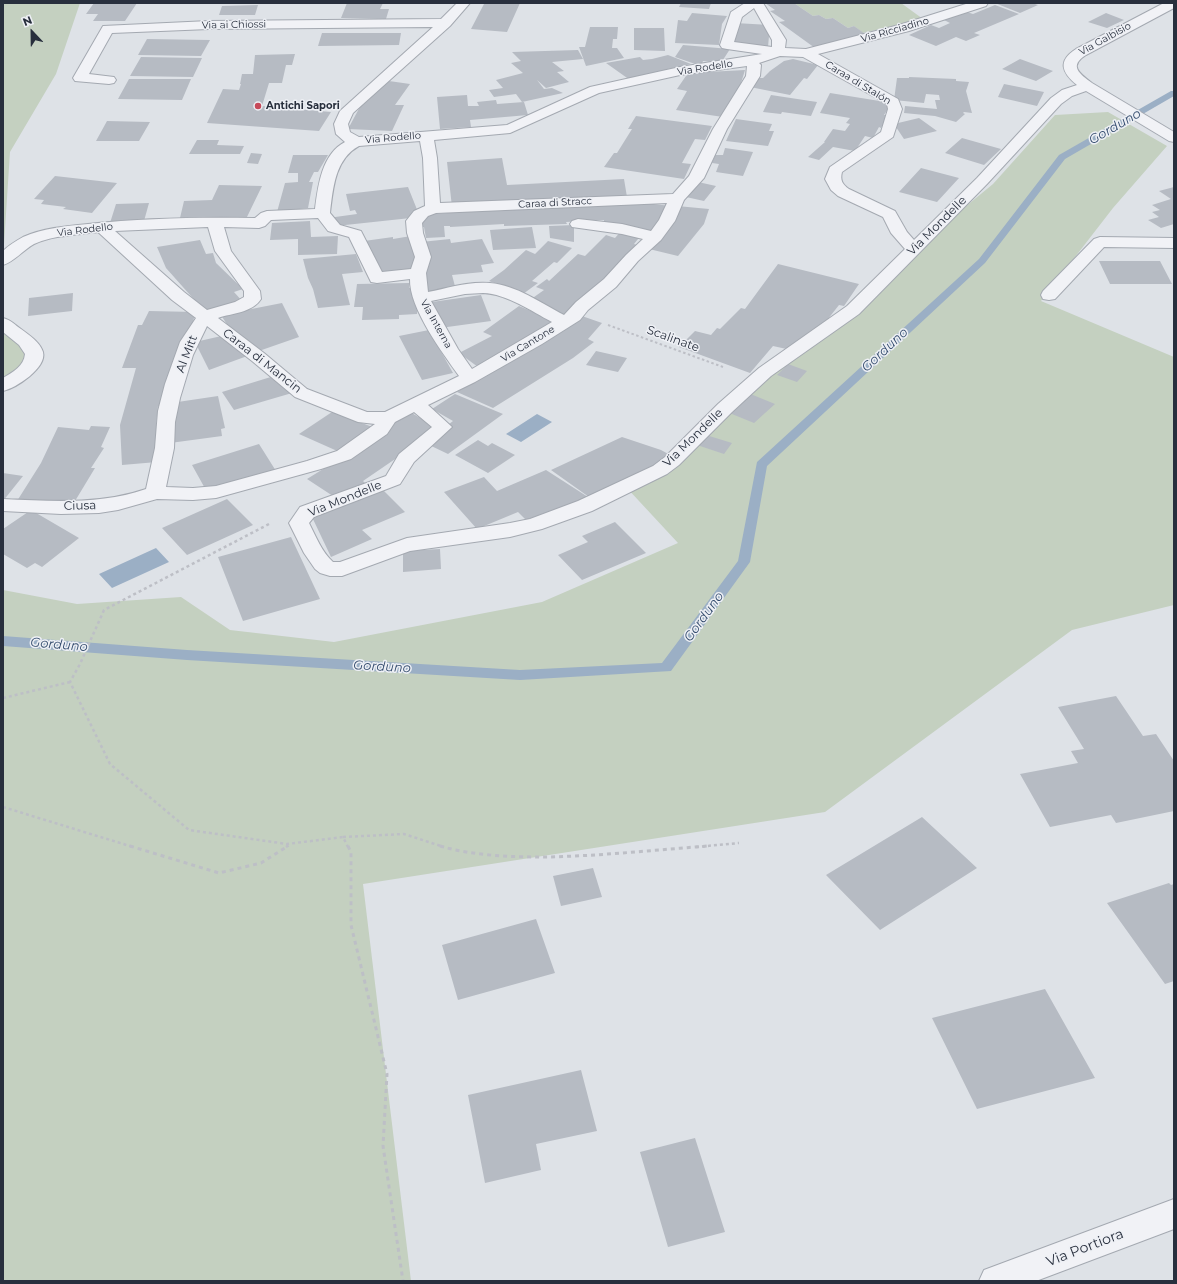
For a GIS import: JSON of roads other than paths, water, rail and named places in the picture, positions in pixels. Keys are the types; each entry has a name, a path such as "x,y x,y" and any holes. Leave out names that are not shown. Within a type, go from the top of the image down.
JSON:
{"street":[{"path":"356,142 343,134 341,124 347,111 445,23 464,3"},
{"name":"Caraa di Stalón","path":"753,3 736,15 727,45 776,52 806,53 891,100 895,109 888,134 835,170 833,174 834,182 839,190 846,195 876,205 891,215 901,235 914,249"},
{"path":"757,3 776,34 779,44 776,52"},
{"name":"Via Ricciadino","path":"806,53 904,28 982,3"},
{"name":"Via Galbisio","path":"1170,135 1091,88 1071,72 1071,61 1074,56 1128,26 1174,3"},
{"name":"Via ai Chiossi","path":"110,80 80,78 108,29 209,25 445,23"},
{"name":"Via Rodello","path":"3,260 12,252 31,240 51,234 130,225 214,222 260,223 267,216 322,213 326,184 332,167 342,152 348,146 356,142 510,129 595,90 687,70 750,61 770,56 776,52"},
{"name":"Via Cantone","path":"155,494 193,494 216,492 314,465 344,455 380,430 388,418 469,378 574,316 655,237 668,221 677,198 696,178 720,130 753,76 754,65 750,61"},
{"name":"Via Mondelle","path":"417,405 443,427 406,458 393,480 303,518 319,560 325,566 332,569 353,566 407,545 510,530 535,524 585,506 660,470 672,461 725,408 765,372 853,310 982,181 1056,101 1067,93 1091,88"},
{"path":"426,136 430,158 433,208"},
{"name":"Caraa di Stracc","path":"433,208 677,198"},
{"name":"Via Interna","path":"433,208 420,214 420,217 414,221 415,233 423,257 418,273 418,285 421,298 435,325 469,378"},
{"path":"322,213 334,228 355,234 377,278 418,273"},
{"path":"207,317 244,305 254,299 252,291 223,251 214,222"},
{"path":"578,224 622,229 655,237"},
{"name":"Caraa di Mancin","path":"102,227 178,296 207,317 301,393 365,418 388,418"},
{"path":"1049,295 1100,242 1174,243"},
{"path":"421,298 468,290 492,288 504,292 564,322"},
{"name":"Al Mitt","path":"155,494 164,450 166,421 171,400 188,348 202,321 207,317"},
{"path":"3,323 31,346 34,352 34,357 31,364 25,371 3,386"},
{"name":"Ciusa","path":"3,505 77,507 124,504 155,494"},
{"name":"Via Portiora","path":"995,1281 1174,1214"}],"water":[{"path":"537,414 552,422 521,442 506,434"},
{"path":"156,548 169,562 112,588 99,574"}],"waterway":[{"name":"Gorduno","path":"3,641 187,655 520,675 666,668 744,562 761,465 982,261 1062,157 1174,93"}],"place":[{"name":"Antichi Sapori","path":"258,106"}]}
